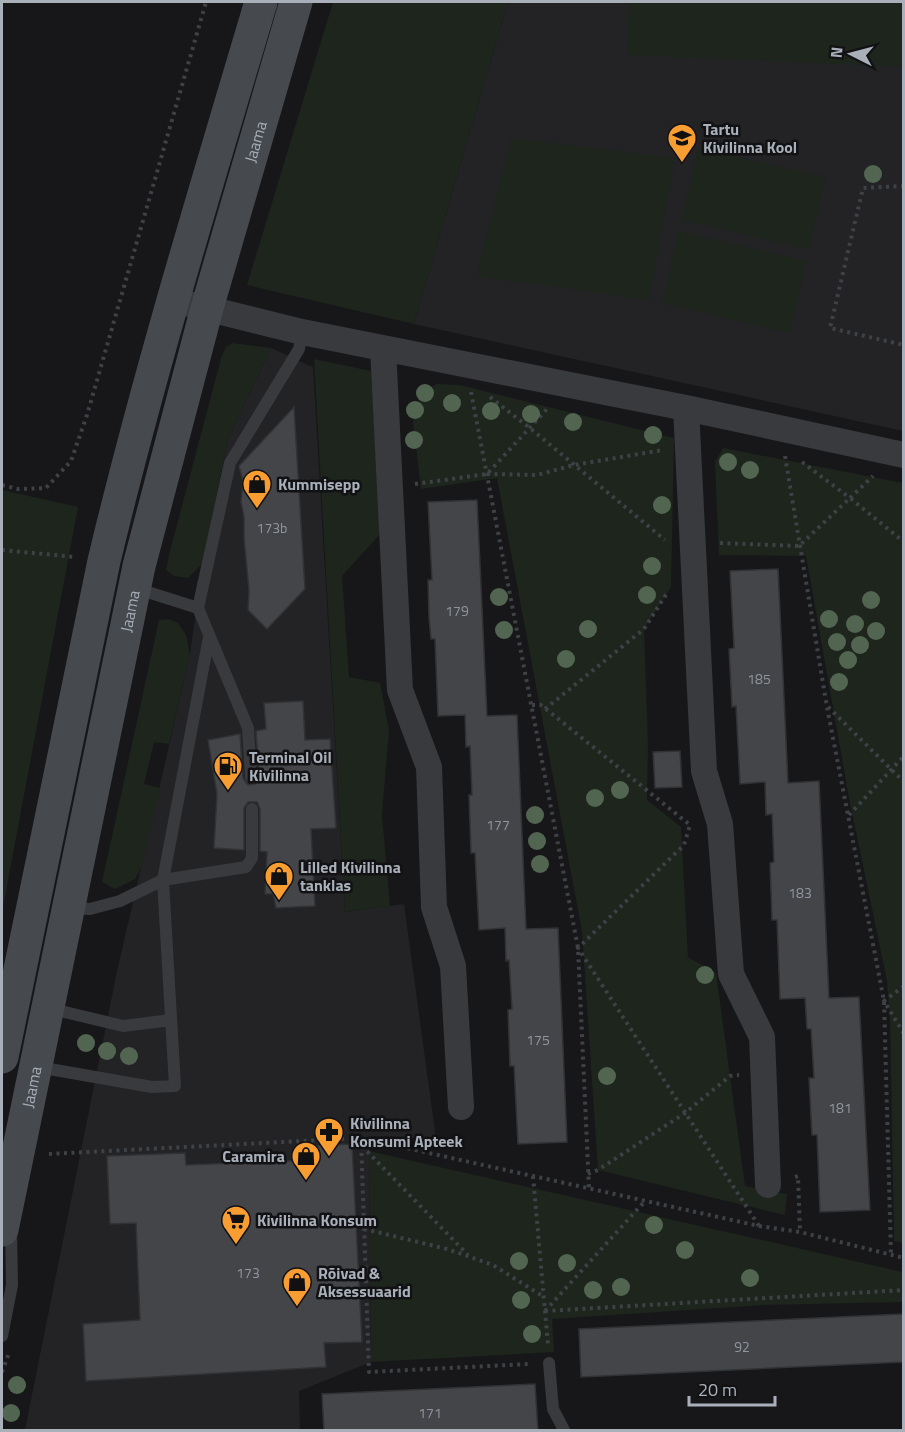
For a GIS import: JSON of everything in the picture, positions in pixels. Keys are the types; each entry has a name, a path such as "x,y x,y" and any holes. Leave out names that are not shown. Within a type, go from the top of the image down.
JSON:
{"main road":[{"name":"Jaama","path":"2,1057 104,561 120,495 261,2"},
{"name":"Jaama","path":"2,1230 134,588 207,308 297,2"}],"street":[{"path":"174,300 302,332 686,408 903,454"},
{"path":"383,348 400,690 429,767 434,907 453,966 461,1107"},
{"path":"686,408 704,771 720,824 731,974 762,1038 768,1185"}],"lane":[{"path":"251,777 248,728 198,608 230,463 299,349 302,332"},
{"path":"134,588 198,608"},
{"path":"35,1067 152,1087 175,1086 163,880 209,637"},
{"path":"68,908 90,909 120,901 163,880 246,867 252,858 252,809"},
{"path":"48,1008 123,1026 171,1020"},
{"path":"2,1336 12,1285 11,1184"},
{"path":"549,1363 553,1409 564,1431"}],"path":[{"path":"2,484 18,489 46,488 71,461 90,404 206,2"},
{"path":"903,186 863,188 830,328 903,345"},
{"path":"469,382 578,948 589,1188"},
{"path":"487,395 574,465 693,553 799,546 880,470"},
{"path":"488,474 554,402"},
{"path":"390,484 427,483 488,474 537,475 574,465 688,446"},
{"path":"891,1255 884,1001 827,707 784,448 903,542"},
{"path":"2,550 104,561"},
{"path":"545,709 644,629 671,587"},
{"path":"532,705 541,705 690,825 684,845 578,948"},
{"path":"827,707 903,782"},
{"path":"848,815 903,756"},
{"path":"578,948 759,1226"},
{"path":"884,1001 903,986"},
{"path":"884,1001 903,1034"},
{"path":"588,1174 598,1170 685,1113 730,1076 764,1074"},
{"path":"39,1155 361,1138 759,1226 800,1232 903,1258"},
{"path":"361,1138 369,1372 549,1363 533,1176"},
{"path":"361,1146 471,1257"},
{"path":"545,1311 645,1201"},
{"path":"364,1228 447,1249 493,1265 544,1297"},
{"path":"545,1311 903,1290"}],"shaded area":[{"path":"333,2 508,2 414,324 247,285"},
{"name":"Tartu Kivilinna Kool","path":"508,2 903,2 903,431 414,324"},
{"path":"629,2 903,2 903,67 627,55"},
{"path":"511,138 675,158 649,300 476,276"},
{"path":"698,148 826,177 809,249 682,220"},
{"path":"678,231 806,261 790,333 662,303"},
{"path":"232,343 271,348 228,439 203,563 188,578 174,576 166,570 170,551 222,355 226,347"},
{"path":"271,348 313,367 345,912 404,904 436,1139 372,1136 369,1151 371,1362 299,1391 300,1430 25,1430 116,976 190,654 203,563 228,439"},
{"path":"314,359 371,371 381,533 342,576 349,677 380,683 389,730 382,815 390,906 345,912"},
{"path":"437,384 460,385 674,438 671,587 644,629 648,745 647,800 681,827 688,957 716,973 745,1186 787,1194 785,1215 598,1170 582,931 497,478 421,489 413,422 421,392"},
{"path":"723,448 903,483 903,1243 894,1241 890,1019 887,981 849,798 806,556 719,555 715,462"},
{"path":"2,490 78,507 2,913"},
{"path":"169,619 178,623 186,635 190,654 169,744 154,742 144,784 160,788 142,866 135,879 115,889 102,882 159,620"},
{"path":"369,1151 903,1272 903,1302 765,1305 552,1319 554,1352 371,1362"}],"building":[{"path":"294,407 305,589 267,629 248,610 249,590 241,502 243,481 239,466"},
{"path":"477,500 487,716 517,715 526,929 558,928 567,1142 518,1144 514,1066 510,1066 508,1010 512,1009 509,960 506,961 505,928 479,930 475,853 471,853 470,746 466,747 465,715 438,716 435,639 431,639 429,617 428,580 432,580 428,502"},
{"path":"778,569 788,783 819,781 829,998 859,997 870,1210 820,1212 817,1135 812,1135 809,1078 814,1078 811,1029 807,1029 805,998 780,999 777,920 772,920 770,863 774,862 772,814 766,815 765,782 740,784 736,706 732,707 729,649 734,648 730,571"},
{"path":"303,701 305,740 330,739 336,828 311,829 315,906 276,908 273,894 265,894 267,852 260,851 260,809 257,802 248,802 244,808 244,850 214,848 217,794 208,740 240,734 243,778 248,785 255,784 259,776 256,731 266,729 264,703"},
{"path":"680,751 682,787 655,788 653,752"},
{"path":"352,1144 362,1342 324,1343 326,1367 86,1381 83,1324 140,1320 136,1223 110,1224 107,1156 185,1153 186,1165 310,1160 309,1146"},
{"path":"903,1314 903,1362 581,1377 579,1329"},
{"path":"535,1384 538,1431 324,1431 322,1394"}],"place":[{"name":"Tartu Kivilinna Kool","path":"682,164"},
{"name":"Kummisepp","path":"257,510"},
{"name":"Terminal Oil Kivilinna","path":"228,792"},
{"name":"Lilled Kivilinna tanklas","path":"279,902"},
{"name":"Kivilinna Konsumi Apteek","path":"329,1158"},
{"name":"Caramira","path":"306,1182"},
{"name":"Kivilinna Konsum","path":"236,1246"},
{"name":"Rõivad & Aksessuaarid","path":"297,1308"}]}
